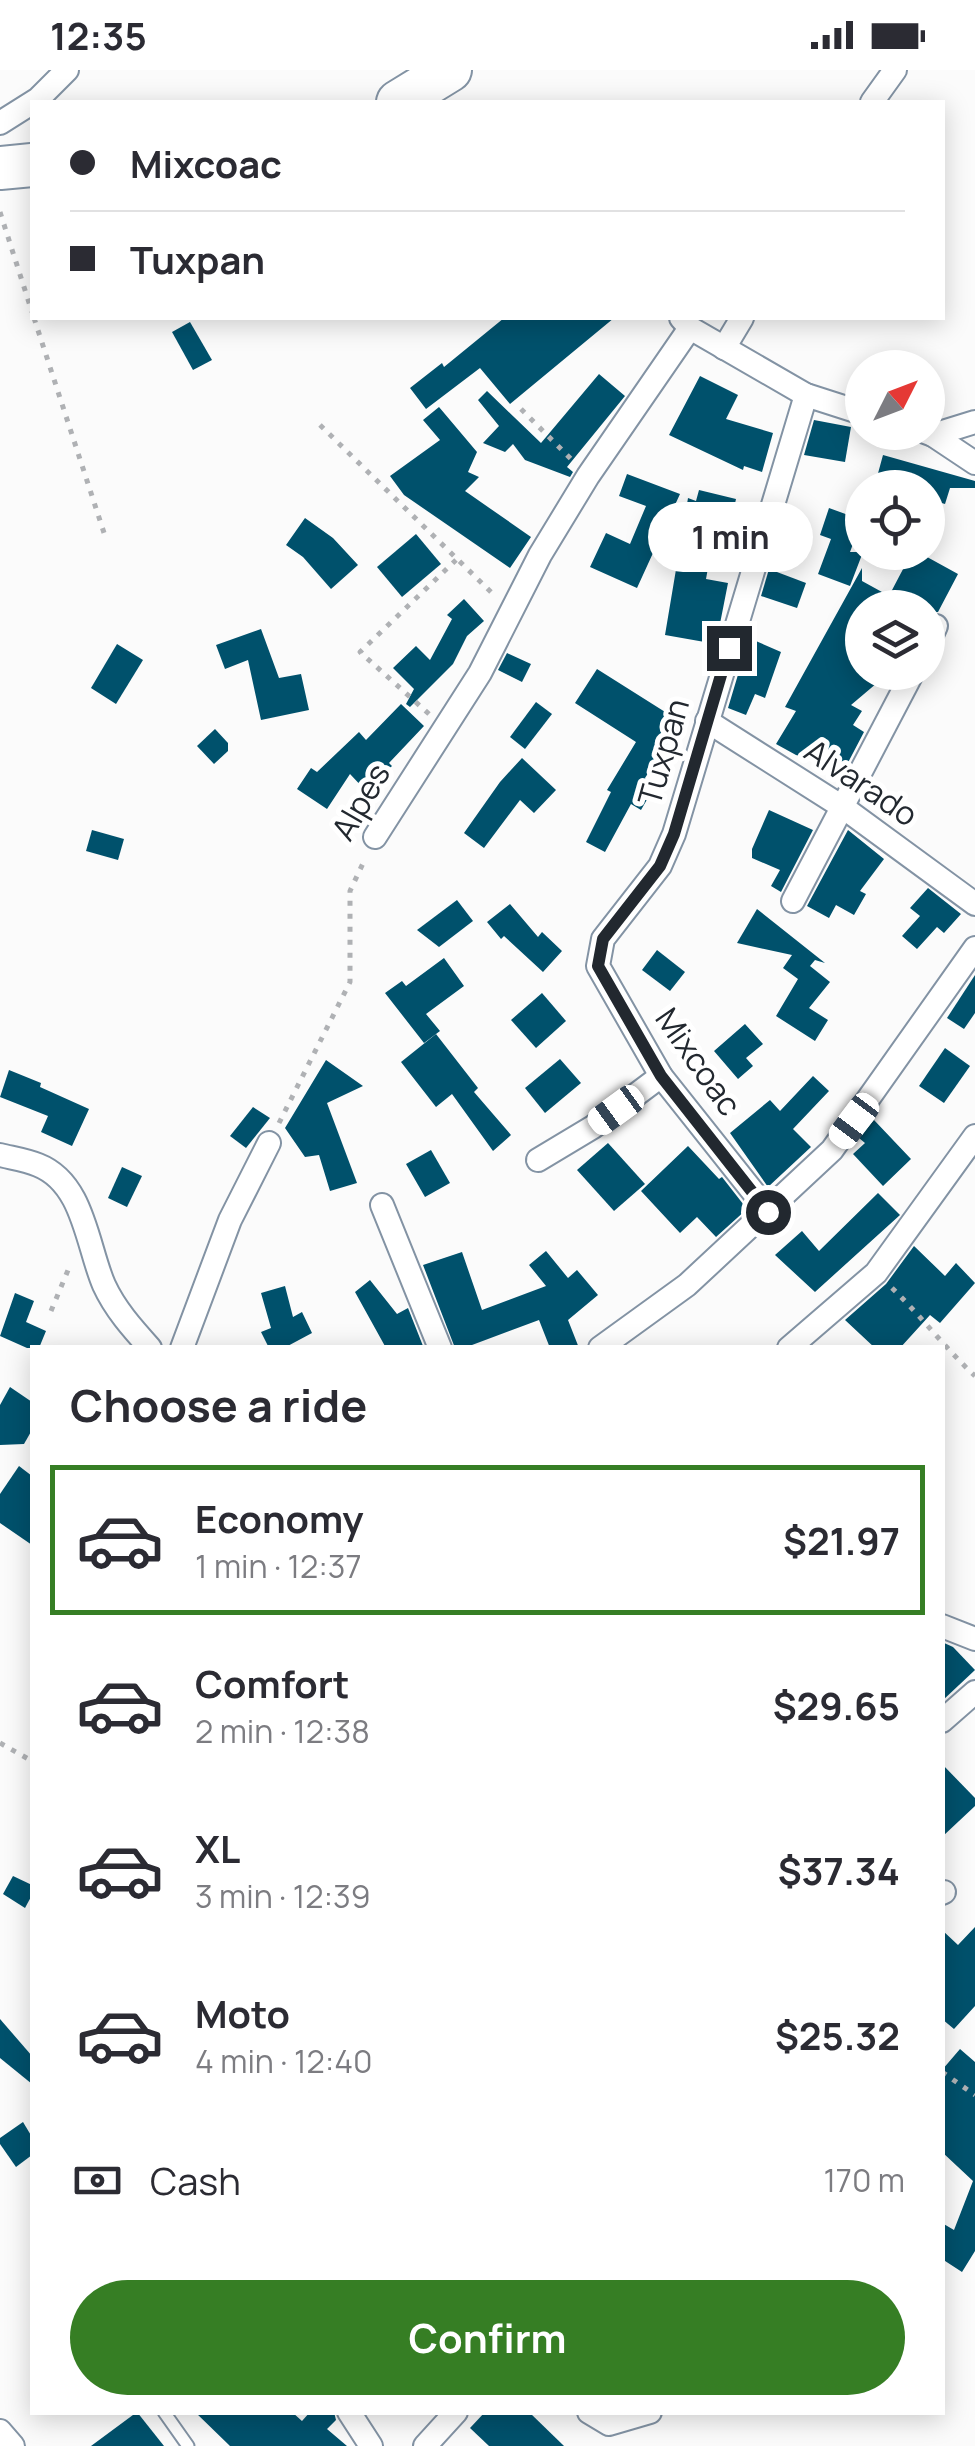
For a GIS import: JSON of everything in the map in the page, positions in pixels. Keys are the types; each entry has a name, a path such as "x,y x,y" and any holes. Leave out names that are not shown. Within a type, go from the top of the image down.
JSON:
{"highway":[{"path":"401,100 450,70"},
{"path":"0,168 30,165"}],"street":[{"path":"35,100 67,70"},
{"path":"873,100 894,70"},
{"path":"0,123 30,103"},
{"path":"724,348 741,320"},
{"path":"686,323 806,395 845,408"},
{"name":"Alpes","path":"375,838 446,730 540,555 686,323"},
{"name":"Tuxpan","path":"603,939 660,866 674,834 806,395"},
{"path":"945,430 975,422"},
{"path":"945,444 975,463"},
{"path":"792,901 904,690"},
{"name":"Alvarado","path":"707,721 844,808 975,904"},
{"name":"Mixcoac","path":"603,939 598,966 661,1076 768,1212"},
{"path":"604,1345 687,1285 832,1150 975,948"},
{"path":"538,1160 593,1127 661,1076"},
{"path":"792,1345 876,1273 975,1136"},
{"path":"183,1345 230,1220 269,1143"},
{"path":"0,1155 42,1166 70,1192 86,1222 103,1283 119,1313 147,1345"},
{"path":"382,1205 439,1345"},
{"path":"945,1627 975,1639"},
{"path":"945,1717 975,1692"},
{"path":"351,2415 372,2446"},
{"path":"426,2446 453,2415"},
{"path":"594,2415 610,2424 640,2415"},
{"path":"0,2431 13,2446"}],"lane":[{"path":"166,2415 188,2446"}],"path":[{"path":"0,212 30,306"},
{"path":"35,320 106,540"},
{"path":"521,409 588,476"},
{"path":"320,425 512,612"},
{"path":"446,730 360,652 456,560"},
{"name":"Alpes","path":"269,1143 350,982 350,892 375,838"},
{"path":"52,1311 86,1222"},
{"path":"876,1273 918,1313 941,1345"},
{"path":"945,1349 975,1376"},
{"path":"0,1744 30,1760"},
{"path":"945,2074 975,2095"}],"building":[{"path":"502,320 612,320 510,404 480,368 426,409 410,388 442,363 444,367"},
{"path":"190,322 212,360 193,370 172,332"},
{"path":"599,374 625,396 567,467 573,472 570,477 525,460 513,444 505,452 483,443 499,426 478,400 487,391 541,443"},
{"path":"700,376 738,395 726,419 773,433 762,472 744,466 743,470 669,435"},
{"path":"439,407 477,452 468,472 479,477 465,491 531,537 510,568 404,495 390,476 440,440 423,420"},
{"path":"814,420 845,426 845,462 804,455"},
{"path":"883,455 936,470 879,470"},
{"path":"945,473 975,481 975,488 950,488 945,504"},
{"path":"627,474 680,494 637,588 590,567 606,533 630,544 646,506 619,496"},
{"path":"699,490 736,499 731,522 717,518 706,579 728,583 716,644 665,635 688,498 696,501"},
{"path":"829,508 845,514 845,570 856,570 850,586 818,574 831,539 820,535"},
{"path":"305,518 333,538 358,565 331,589 303,557 286,545"},
{"path":"416,534 441,564 402,597 377,567"},
{"path":"945,567 958,574 945,599 945,590 892,590 903,570 945,570"},
{"path":"769,569 806,583 797,608 761,596"},
{"path":"862,570 862,581 878,590 850,590"},
{"path":"464,599 484,621 467,636 453,664 410,707 406,704 414,689 393,668 416,646 430,660 452,619 447,615"},
{"path":"845,599 845,690 869,690 851,705 862,711 853,725 864,732 841,776 776,744 796,711 785,707"},
{"path":"261,629 279,678 301,674 309,710 261,720 248,660 225,669 216,645"},
{"path":"749,638 781,652 765,698 755,694 746,715 728,708"},
{"path":"117,644 143,660 116,704 91,688"},
{"path":"507,653 531,664 522,682 498,670"},
{"path":"597,669 681,722 645,778 656,784 641,810 631,804 605,852 586,842 611,792 607,790 636,742 575,703"},
{"path":"536,702 552,714 525,749 510,737"},
{"path":"401,704 424,726 366,791 350,774 327,809 297,789 311,768 317,772 359,732 366,740"},
{"path":"215,729 228,743 228,751 214,764 197,746"},
{"path":"522,758 556,790 534,813 520,800 484,848 464,833"},
{"path":"769,810 813,830 781,892 771,886 780,870 752,858 752,849"},
{"path":"92,830 124,839 118,860 86,851"},
{"path":"848,830 884,859 860,891 866,894 854,915 836,905 829,918 807,906"},
{"path":"928,888 961,914 944,933 937,927 917,949 902,936 920,916 910,908"},
{"path":"457,900 473,921 439,947 417,930"},
{"path":"510,904 538,937 542,932 562,951 543,972 504,936 501,939 487,922"},
{"path":"757,909 825,963 815,960 810,966 830,982 809,1008 828,1020 815,1041 776,1016 798,979 783,968 792,955 737,943"},
{"path":"657,950 685,972 670,991 642,970"},
{"path":"444,958 464,986 426,1014 440,1031 424,1043 385,993 402,981 406,986"},
{"path":"975,975 975,1013 964,1029 947,1018"},
{"path":"542,993 566,1021 536,1048 511,1020"},
{"path":"745,1024 763,1044 746,1058 753,1066 738,1079 714,1051"},
{"path":"436,1034 478,1088 474,1092 511,1135 493,1151 452,1094 436,1107 401,1062"},
{"path":"945,1048 970,1066 944,1103 919,1086"},
{"path":"560,1059 581,1083 545,1113 525,1088"},
{"path":"326,1060 363,1086 327,1103 357,1183 330,1191 319,1155 305,1157 285,1128"},
{"path":"9,1070 89,1109 72,1146 41,1132 48,1116 0,1097"},
{"path":"813,1076 829,1091 793,1129 811,1147 768,1187 730,1133 770,1100 780,1111"},
{"path":"253,1107 270,1118 246,1148 230,1136"},
{"path":"874,1120 911,1159 883,1186 853,1154 865,1143 859,1138"},
{"path":"608,1143 645,1184 614,1211 577,1170"},
{"path":"688,1146 719,1179 722,1177 747,1209 716,1237 697,1217 680,1233 641,1191"},
{"path":"431,1150 450,1183 425,1197 406,1164"},
{"path":"122,1167 142,1176 127,1207 108,1198"},
{"path":"878,1193 900,1215 815,1292 775,1255 802,1231 819,1251"},
{"path":"914,1246 945,1276 956,1263 975,1283 940,1323 930,1315 903,1345 872,1345 845,1320 886,1284"},
{"path":"546,1251 568,1278 577,1270 598,1295 568,1320 578,1345 549,1345 539,1320 472,1345 454,1345 423,1265 462,1252 482,1310 546,1286 529,1265"},
{"path":"370,1280 397,1314 408,1308 423,1345 384,1345 355,1292"},
{"path":"285,1286 293,1317 302,1312 312,1333 290,1345 268,1345 261,1332 271,1328 261,1293"},
{"path":"15,1293 34,1301 26,1322 46,1331 40,1345 27,1348 0,1336"},
{"path":"10,1387 30,1401 30,1434 24,1444 0,1445 0,1405"},
{"path":"19,1466 30,1474 30,1544 0,1523 0,1494"},
{"path":"945,1643 975,1670 945,1698"},
{"path":"945,1767 975,1798 975,1806 945,1834"},
{"path":"13,1876 30,1884 25,1908 3,1894"},
{"path":"975,1927 975,2006 954,2029 945,2022 945,1933 958,1945"},
{"path":"0,2019 30,2054 30,2082 0,2058"},
{"path":"960,2049 975,2062 975,2251 962,2272 945,2261 945,2225 954,2230 973,2181 945,2155 945,2066"},
{"path":"23,2122 30,2134 30,2156 16,2167 0,2138"},
{"path":"133,2415 139,2415 164,2446 91,2446"},
{"path":"198,2415 295,2415 302,2421 307,2415 335,2415 336,2420 327,2429 347,2446 230,2446"},
{"path":"482,2415 532,2415 564,2446 489,2446 470,2428"}],"route":[{"path":"729,648 674,834 660,866 603,939 598,966 661,1076 768,1212"}]}
